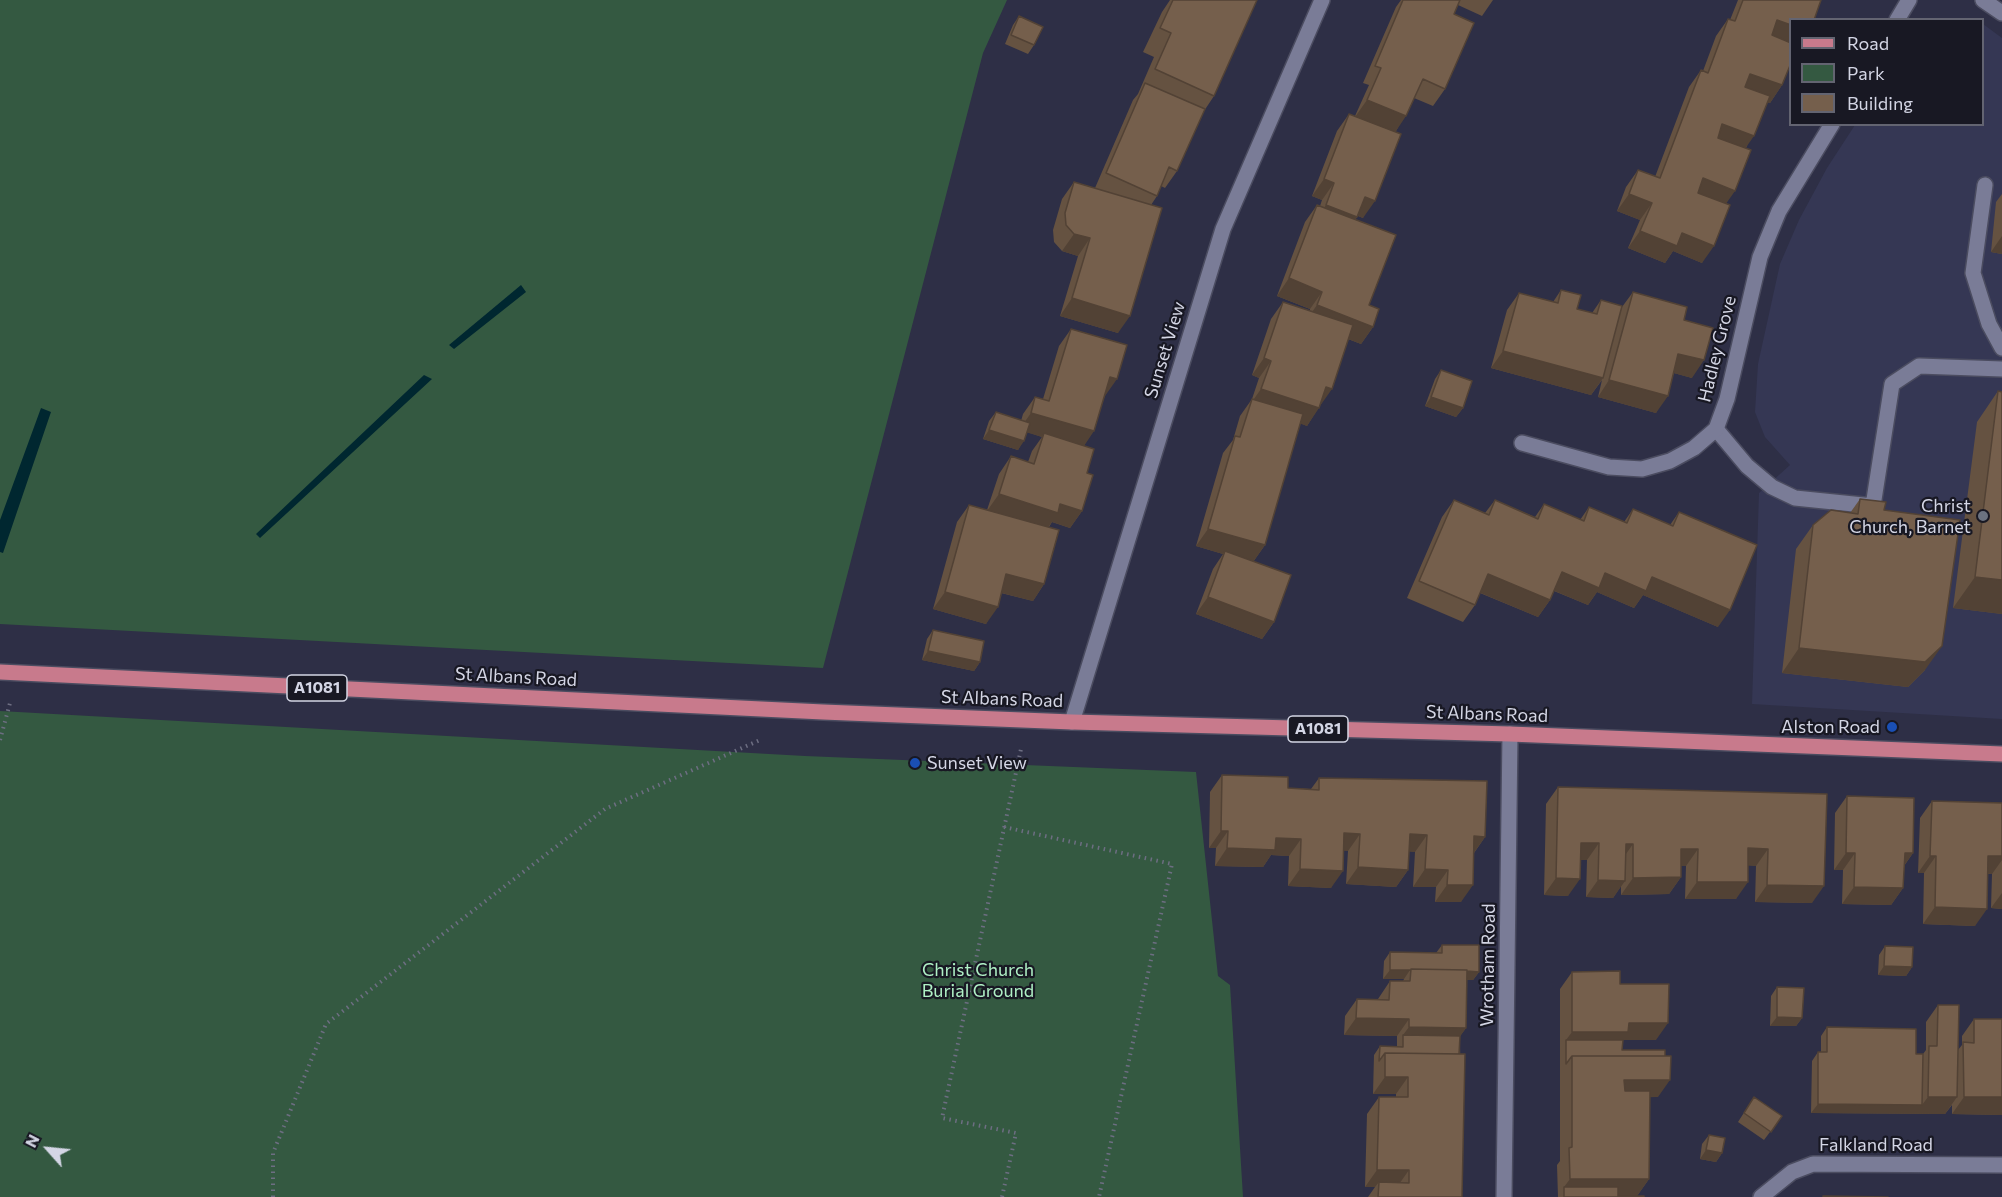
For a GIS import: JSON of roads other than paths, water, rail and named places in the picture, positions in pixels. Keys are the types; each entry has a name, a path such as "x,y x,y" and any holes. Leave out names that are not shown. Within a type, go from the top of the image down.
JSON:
{"main road":[{"name":"St Albans Road","path":"0,672 1072,722 1510,734 2002,754"}],"street":[{"name":"Sunset View","path":"1072,722 1223,229 1322,0"},
{"path":"1898,18 1909,0"},
{"path":"1983,0 2002,13"},
{"name":"Hadley Grove","path":"1522,442 1609,467 1642,469 1670,461 1694,448 1716,429 1727,399 1760,257 1779,210 1831,126"},
{"path":"1985,185 1973,273 1989,324 2002,348"},
{"path":"1716,429 1747,466 1772,487 1795,498 1874,506 1892,384 1919,366 2002,369"},
{"name":"Wrotham Road","path":"1504,1197 1510,734"},
{"name":"Falkland Road","path":"1761,1197 1792,1172 1813,1164 2002,1165"}],"place":[{"name":"Christ Church, Barnet","path":"1983,516"},
{"name":"Alston Road","path":"1892,727"},
{"name":"Sunset View","path":"915,763"}],"park label":[{"name":"Christ Church Burial Ground","path":"978,980"}]}
